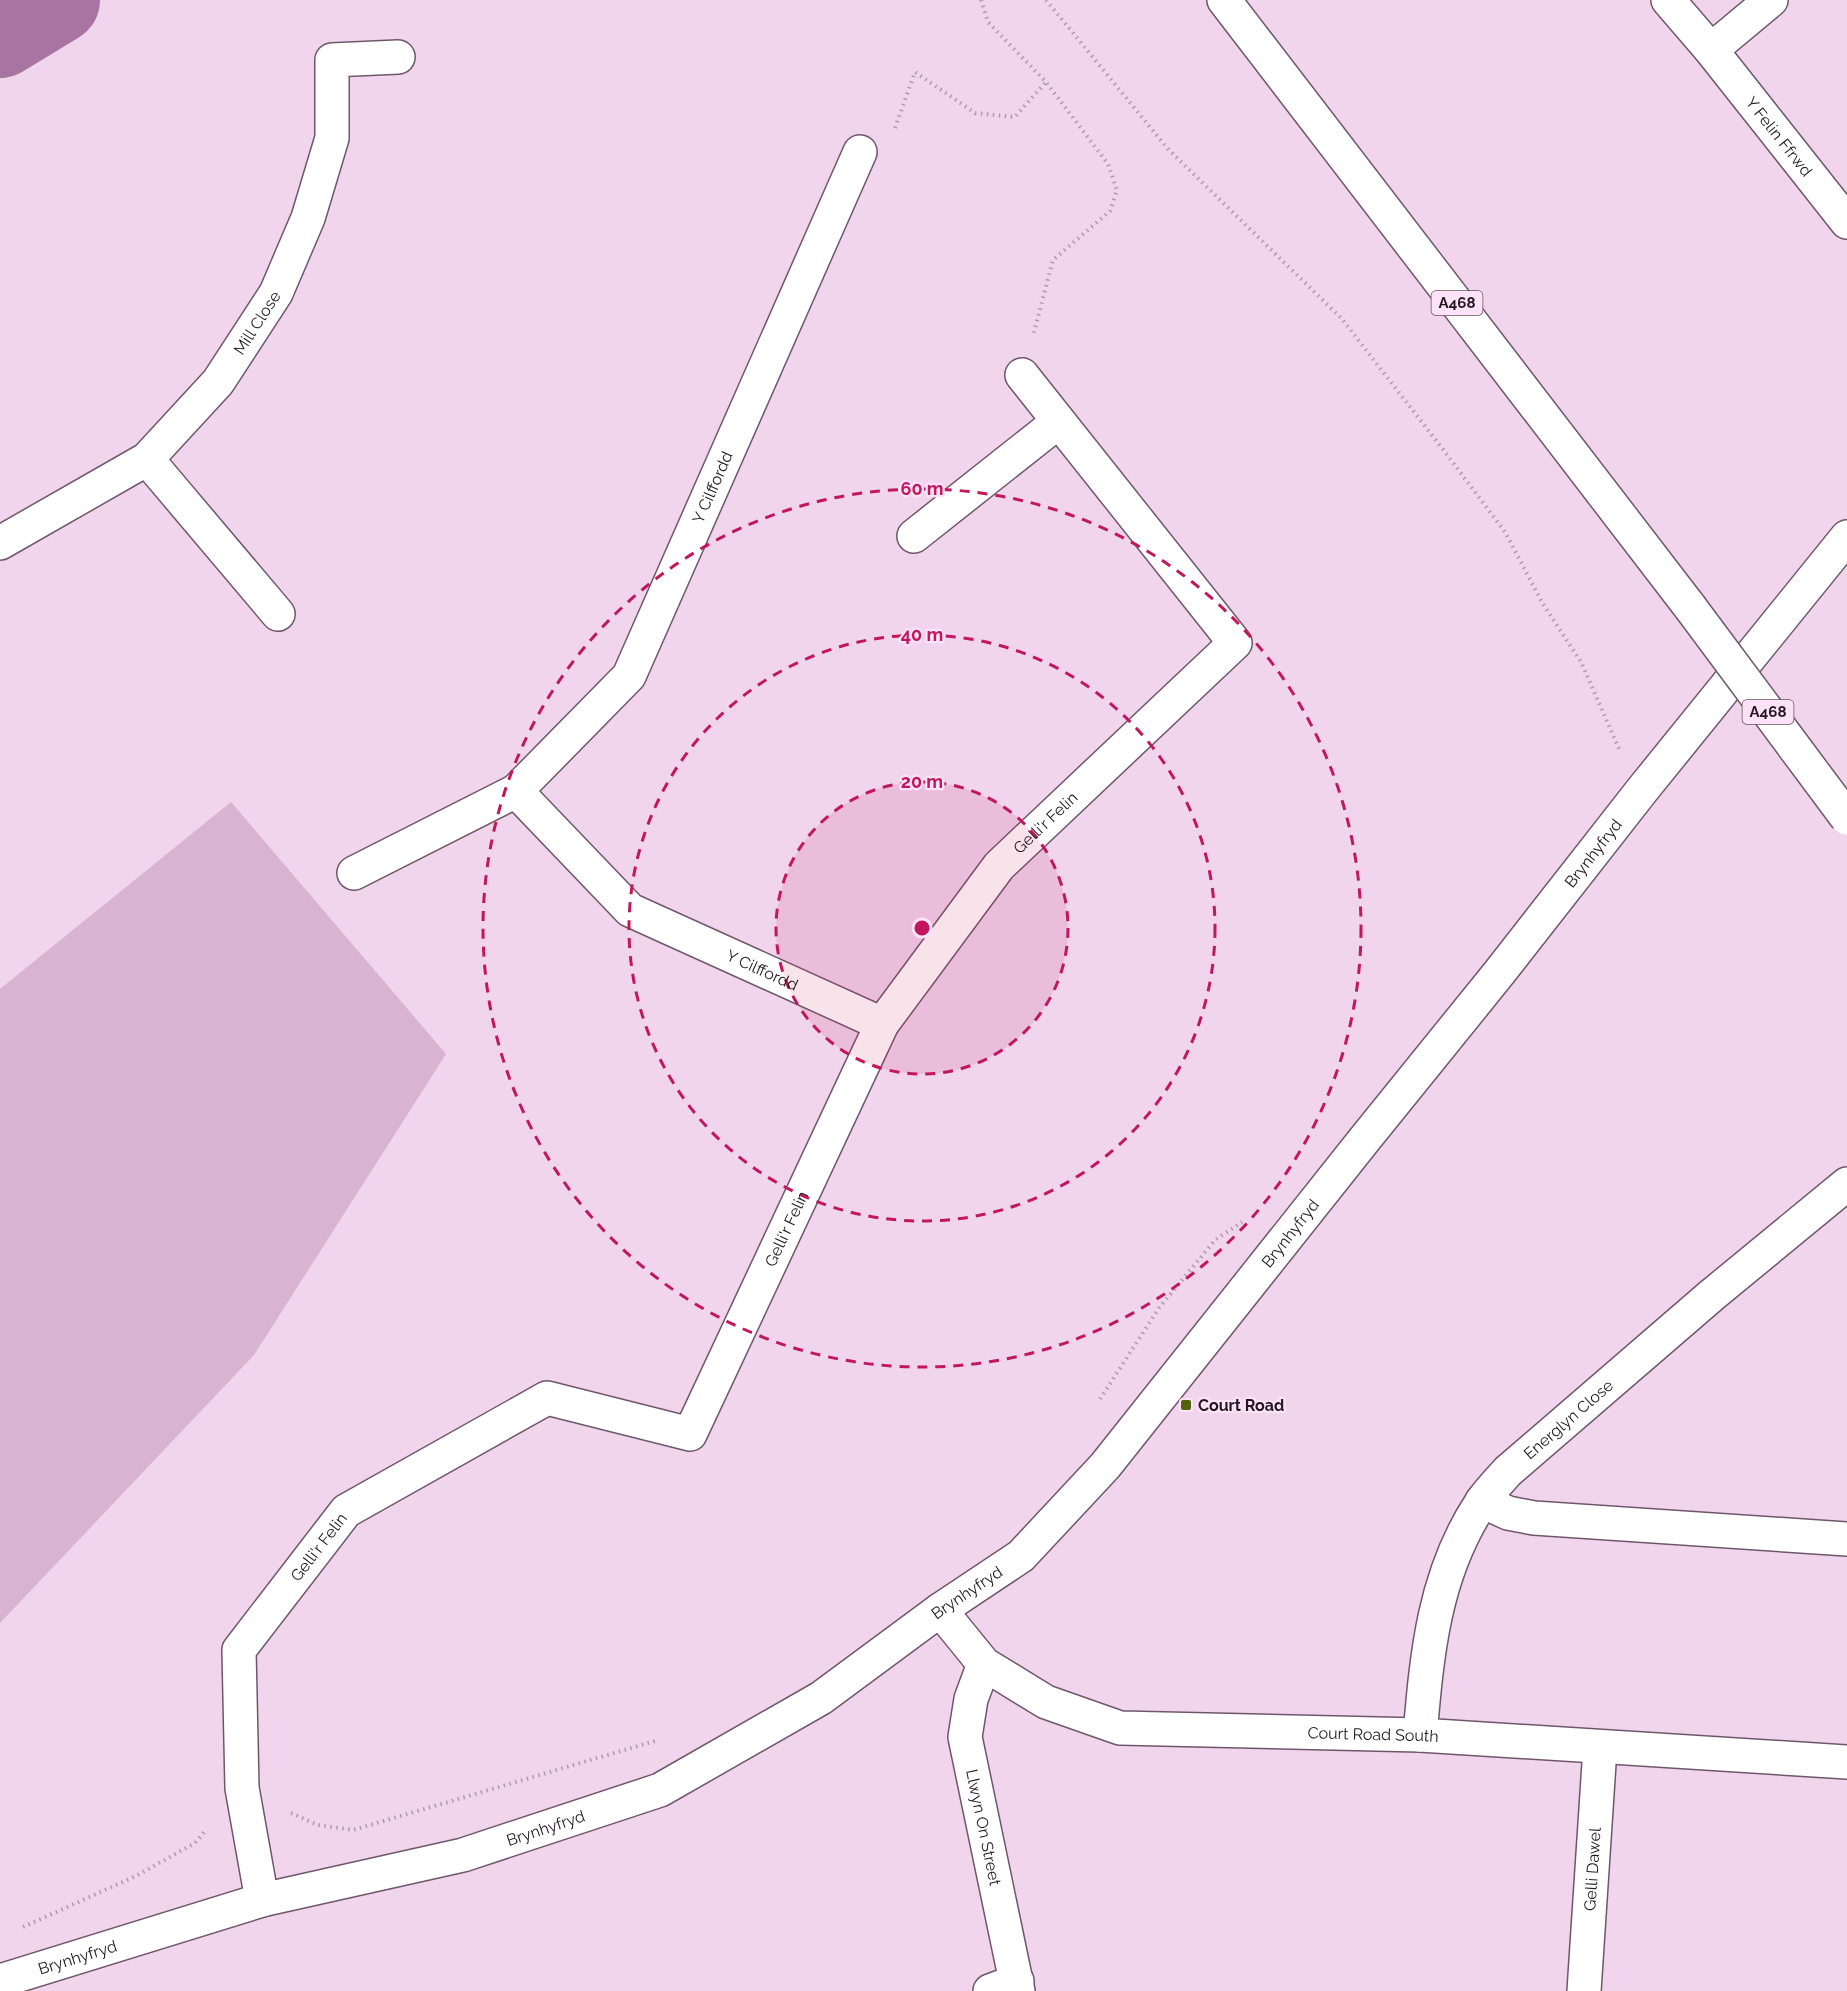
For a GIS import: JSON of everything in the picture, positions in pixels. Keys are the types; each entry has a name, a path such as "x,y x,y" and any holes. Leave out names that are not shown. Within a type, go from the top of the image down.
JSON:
{"street":[{"name":"A468","path":"1224,0 1690,607 1847,818"},
{"name":"Y Felin Ffrwd","path":"1668,0 1711,50 1847,222"},
{"path":"1711,50 1771,0"},
{"name":"Mill Close","path":"0,543 147,459 218,382 276,293 308,218 332,138 332,60 398,57"},
{"name":"Y Cilffordd","path":"354,873 516,791 629,676 860,152"},
{"name":"Gelli'r Felin","path":"262,1900 242,1788 239,1650 346,1511 547,1398 690,1434 882,1024 999,866 1235,643 1022,375"},
{"path":"914,536 1058,422"},
{"path":"147,459 278,614"},
{"name":"Brynhyfryd","path":"0,1981 262,1900 464,1856 660,1790 820,1698 940,1610 1021,1556 1105,1466 1643,789 1847,537"},
{"name":"Y Cilffordd","path":"516,791 630,910 882,1024"},
{"name":"Energlyn Close","path":"1420,1735 1427,1661 1438,1598 1463,1534 1482,1501 1508,1471 1712,1295 1847,1184"},
{"path":"1482,1501 1508,1513 1534,1518 1847,1539"},
{"name":"Court Road South","path":"940,1610 984,1664 1046,1702 1120,1728 1420,1735 1847,1762"},
{"name":"Llwyn On Street","path":"984,1664 971,1700 965,1737 1008,1988"},
{"name":"Gelli Dawel","path":"1584,1991 1600,1748"}],"path":[{"path":"981,0 988,22 1046,82 1108,164 1117,190 1110,211 1053,260 1022,375"},
{"path":"1046,0 1168,149 1342,319 1445,452 1505,532 1543,604 1581,662 1621,753"},
{"path":"892,135 915,72 975,113 1015,117 1046,82"},
{"path":"1095,1407 1159,1308 1215,1240 1251,1216"},
{"path":"242,1788 264,1782 287,1812 318,1825 353,1830 572,1767 655,1741 665,1735"},
{"path":"21,1928 136,1876 195,1844 207,1828"}],"shaded area":[{"path":"231,802 446,1054 254,1355 0,1623 0,989"}],"waterway":[{"path":"0,34 56,0"}],"place":[{"name":"Court Road","path":"1186,1405"}]}
